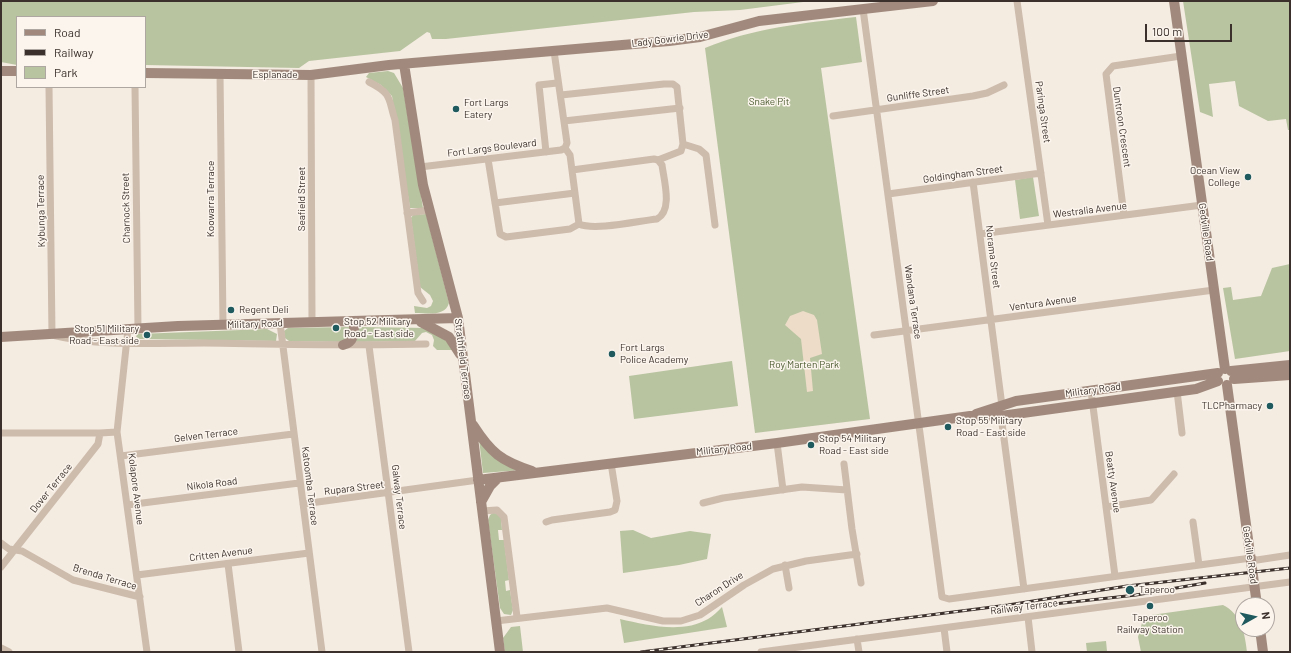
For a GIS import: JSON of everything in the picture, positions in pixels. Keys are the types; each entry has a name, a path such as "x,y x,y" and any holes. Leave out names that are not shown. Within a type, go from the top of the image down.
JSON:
{"street":[{"name":"Lady Gowrie Drive","path":"404,64 700,37 759,21 933,1"},
{"name":"Paringa Street","path":"1018,1 1048,225"},
{"name":"Gedville Road","path":"1174,1 1256,597"},
{"name":"Wandana Terrace","path":"864,9 942,597"},
{"path":"554,51 557,83 561,95 567,142 565,148 570,155 579,224"},
{"name":"Duntroon Crescent","path":"1124,215 1106,74 1113,66 1181,56"},
{"name":"Esplanade","path":"146,74 311,75 404,64"},
{"name":"Strathfield Terrace","path":"404,64 420,167 458,318 500,652"},
{"path":"390,65 406,82 416,64"},
{"path":"1,70 16,71"},
{"name":"Koowarra Terrace","path":"220,74 223,325"},
{"name":"Seafield Street","path":"311,75 312,322"},
{"path":"370,82 378,86 390,99 395,120 418,293 424,301"},
{"path":"546,152 539,85 557,83"},
{"path":"561,95 664,84 673,84 677,87 684,144 681,151 658,160 572,170"},
{"name":"Gunliffe Street","path":"833,116 973,96 987,93 1004,84"},
{"name":"Kybunga Terrace","path":"49,88 52,335"},
{"name":"Charnock Street","path":"133,329 135,88"},
{"path":"564,121 680,108"},
{"path":"684,144 699,148 706,155 715,225"},
{"name":"Fort Largs Boulevard","path":"420,167 546,152 565,148"},
{"path":"488,159 500,234 506,237 570,229 579,224"},
{"path":"579,224 585,227 598,226 657,219 664,215 666,208 662,165 658,160"},
{"name":"Goldingham Street","path":"888,194 1041,173"},
{"name":"Norama Street","path":"973,182 1024,589"},
{"path":"495,203 575,193"},
{"name":"Westralia Avenue","path":"980,234 1202,205"},
{"path":"407,213 430,210"},
{"name":"Ventura Avenue","path":"874,335 1214,290"},
{"name":"Military Road","path":"1,337 223,325 418,321 458,318"},
{"path":"418,321 449,337 463,359"},
{"path":"343,345 349,343 352,339 354,322"},
{"name":"Katoomba Terrace","path":"280,323 299,483 322,652"},
{"name":"Kolapore Avenue","path":"133,329 126,342 117,432 147,652"},
{"name":"Military Road","path":"52,335 77,341 369,346 426,344"},
{"name":"Galway Terrace","path":"369,346 409,652"},
{"name":"Military Road","path":"1002,411 1016,401 1225,376 1290,365"},
{"name":"Military Road","path":"478,480 777,443 1002,411 1093,403 1196,389 1225,376 1290,375"},
{"name":"Beatty Avenue","path":"1091,391 1115,576"},
{"path":"1177,391 1182,432"},
{"path":"471,422 487,446 494,453 511,463 536,473"},
{"path":"1,432 100,434 117,432"},
{"name":"Dover Terrace","path":"1,566 98,444 100,434"},
{"name":"Gelven Terrace","path":"121,456 294,434"},
{"path":"777,443 783,490"},
{"path":"546,522 615,510 617,501 611,463"},
{"path":"844,464 861,583"},
{"path":"1106,507 1151,500 1174,474"},
{"path":"498,478 490,486 481,506 497,510 504,517 517,617"},
{"name":"Rupara Street","path":"302,504 478,480"},
{"name":"Nikola Road","path":"128,505 299,483"},
{"path":"703,503 723,498 802,487 847,490"},
{"path":"1193,522 1199,565"},
{"name":"Brenda Terrace","path":"1,542 9,549 22,551 73,580 140,597"},
{"name":"Critten Avenue","path":"137,575 308,553"},
{"name":"Charon Drive","path":"496,621 517,617 607,608 663,621 681,620 700,615 763,573 785,565 857,554"},
{"name":"Railway Terrace","path":"942,597 949,599 1250,558 1258,559 1290,555"},
{"path":"228,564 239,652"},
{"path":"785,565 790,588"},
{"name":"Railway Terrace","path":"761,652 1290,582"},
{"path":"1028,617 1032,652"},
{"path":"944,628 947,652"},
{"path":"1261,637 1263,652"},
{"path":"857,639 859,652"},
{"path":"1,648 9,652"}],"green space":[{"path":"1,1 811,1 740,10 694,12 446,39 432,39 430,33 427,32 400,51 309,61 299,68 146,65 146,16 16,16 16,65 1,62"},
{"path":"1183,1 1290,1 1290,130 1288,130 1286,119 1268,121 1239,106 1235,81 1209,84 1213,117 1200,112"},
{"name":"Roy Marten Park","path":"856,17 862,62 821,68 870,419 755,433 705,48 723,41 779,27"},
{"path":"388,71 394,73 403,88 423,208 410,208 392,96 381,85 366,77 369,73"},
{"path":"1033,177 1039,216 1020,219 1015,180"},
{"path":"426,214 449,303 444,310 430,314 415,313 414,306 427,308 431,306 433,301 430,295 420,287 411,218 413,215"},
{"path":"1290,264 1290,351 1235,359 1223,288 1231,287 1233,300 1261,296 1272,268"},
{"path":"349,327 351,336 341,342 289,341 285,338 284,331 288,328"},
{"path":"359,327 427,328 437,332 455,350 437,350 433,346 434,340 432,335 426,332 422,333 415,341 354,342"},
{"path":"267,329 277,334 276,341 138,339 136,336 138,334"},
{"path":"732,361 738,406 634,419 629,376"},
{"path":"479,439 521,470 483,473"},
{"path":"494,512 501,517 502,530 498,530 499,540 504,540 509,580 505,581 506,591 510,590 513,610 511,615 504,614 500,608 488,520 490,515"},
{"path":"633,530 651,538 690,531 711,534 707,559 679,565 623,573 620,531"},
{"path":"1223,605 1235,614 1235,637 1245,637 1247,652 1141,652 1138,637 1144,616"},
{"path":"722,607 727,627 624,643 620,619 653,626 687,626 698,624 708,619"},
{"path":"520,626 523,652 505,652 503,638 511,627"},
{"path":"1106,641 1107,651 1087,652 1086,643"}],"shaded area":[{"path":"803,311 814,315 817,320 822,354 810,358 813,391 807,392 801,339 785,325 790,316"}],"railway":[{"path":"641,652 1008,605 1127,586 1290,568"},
{"path":"1036,606 1136,595 1205,583"}],"place":[{"name":"Fort Largs Eatery","path":"456,109"},
{"name":"Ocean View College","path":"1248,177"},
{"name":"Regent Deli","path":"231,310"},
{"name":"Stop 52 Military Road - East side","path":"336,328"},
{"name":"Stop 51 Military Road - East side","path":"147,335"},
{"name":"Fort Largs Police Academy","path":"612,354"},
{"name":"TLCPharmacy","path":"1270,406"},
{"name":"Stop 55 Military Road - East side","path":"948,427"},
{"name":"Stop 54 Military Road - East side","path":"811,445"},
{"name":"Taperoo","path":"1130,590"},
{"name":"Taperoo Railway Station","path":"1150,606"}],"park label":[{"name":"Snake Pit","path":"769,102"}]}
